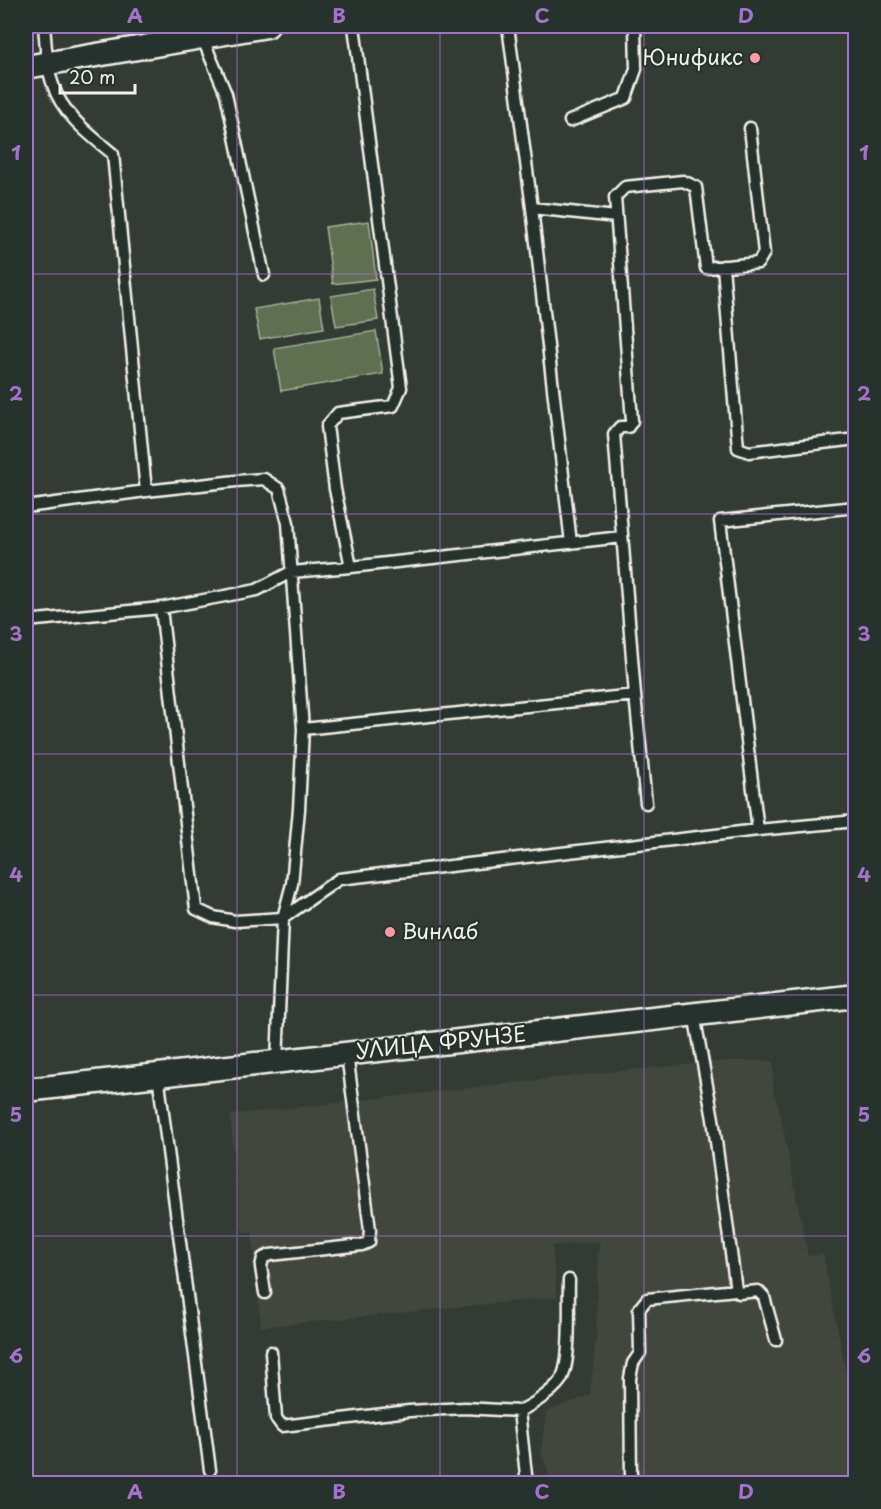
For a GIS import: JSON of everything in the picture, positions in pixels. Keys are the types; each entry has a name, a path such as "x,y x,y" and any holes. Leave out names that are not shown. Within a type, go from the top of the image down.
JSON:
{"street":[{"path":"37,66 158,35 202,37 267,26"},
{"name":"УЛИЦА ФРУНЗЕ","path":"26,1090 855,996"}],"lane":[{"path":"44,26 37,66 82,129 113,154 146,491"},
{"path":"351,567 335,489 327,426 338,413 393,406 401,388 354,26"},
{"path":"508,26 532,207 571,543"},
{"path":"570,121 626,98 636,69 635,26"},
{"path":"202,37 226,94 264,275"},
{"path":"646,803 614,434 620,427 628,427 632,421 615,197 625,186 683,181 696,187 706,268 758,262 764,253 750,128"},
{"path":"532,207 616,217"},
{"path":"723,266 738,448 749,452 855,439"},
{"path":"26,507 146,491 264,479 279,489 288,523 303,729 292,884 283,918 277,1062"},
{"path":"758,830 720,521 855,507"},
{"path":"26,621 161,608 257,590 291,572 622,537"},
{"path":"161,608 196,909 213,917 235,921 283,918 339,879 758,830 855,821"},
{"path":"303,729 635,694"},
{"path":"694,1014 713,1119 736,1290"},
{"path":"265,1293 261,1267 263,1258 270,1255 362,1245 369,1242 370,1230 347,1054"},
{"path":"158,1075 210,1470"},
{"path":"271,1352 276,1418 282,1426 409,1411 465,1408 519,1412 530,1407 560,1381 567,1356 568,1280"},
{"path":"631,1480 630,1378 633,1363 640,1353 639,1309 647,1299 736,1290 739,1293 758,1291 764,1297 776,1340"},
{"path":"519,1412 526,1484"}],"shaded area":[{"path":"727,1061 773,1061 773,1091 778,1104 808,1256 823,1254 846,1372 855,1446 855,1483 552,1483 541,1452 546,1412 590,1395 596,1339 599,1241 552,1246 557,1297 261,1327 252,1232 242,1232 230,1115 618,1071"}],"green space":[{"path":"369,221 376,279 333,284 325,227"},
{"path":"373,289 378,320 336,326 331,296"},
{"path":"319,298 324,328 260,339 254,309"},
{"path":"376,331 383,374 281,391 274,348"}],"place":[{"name":"Юнификс","path":"755,58"},
{"name":"Винлаб","path":"390,932"}]}
